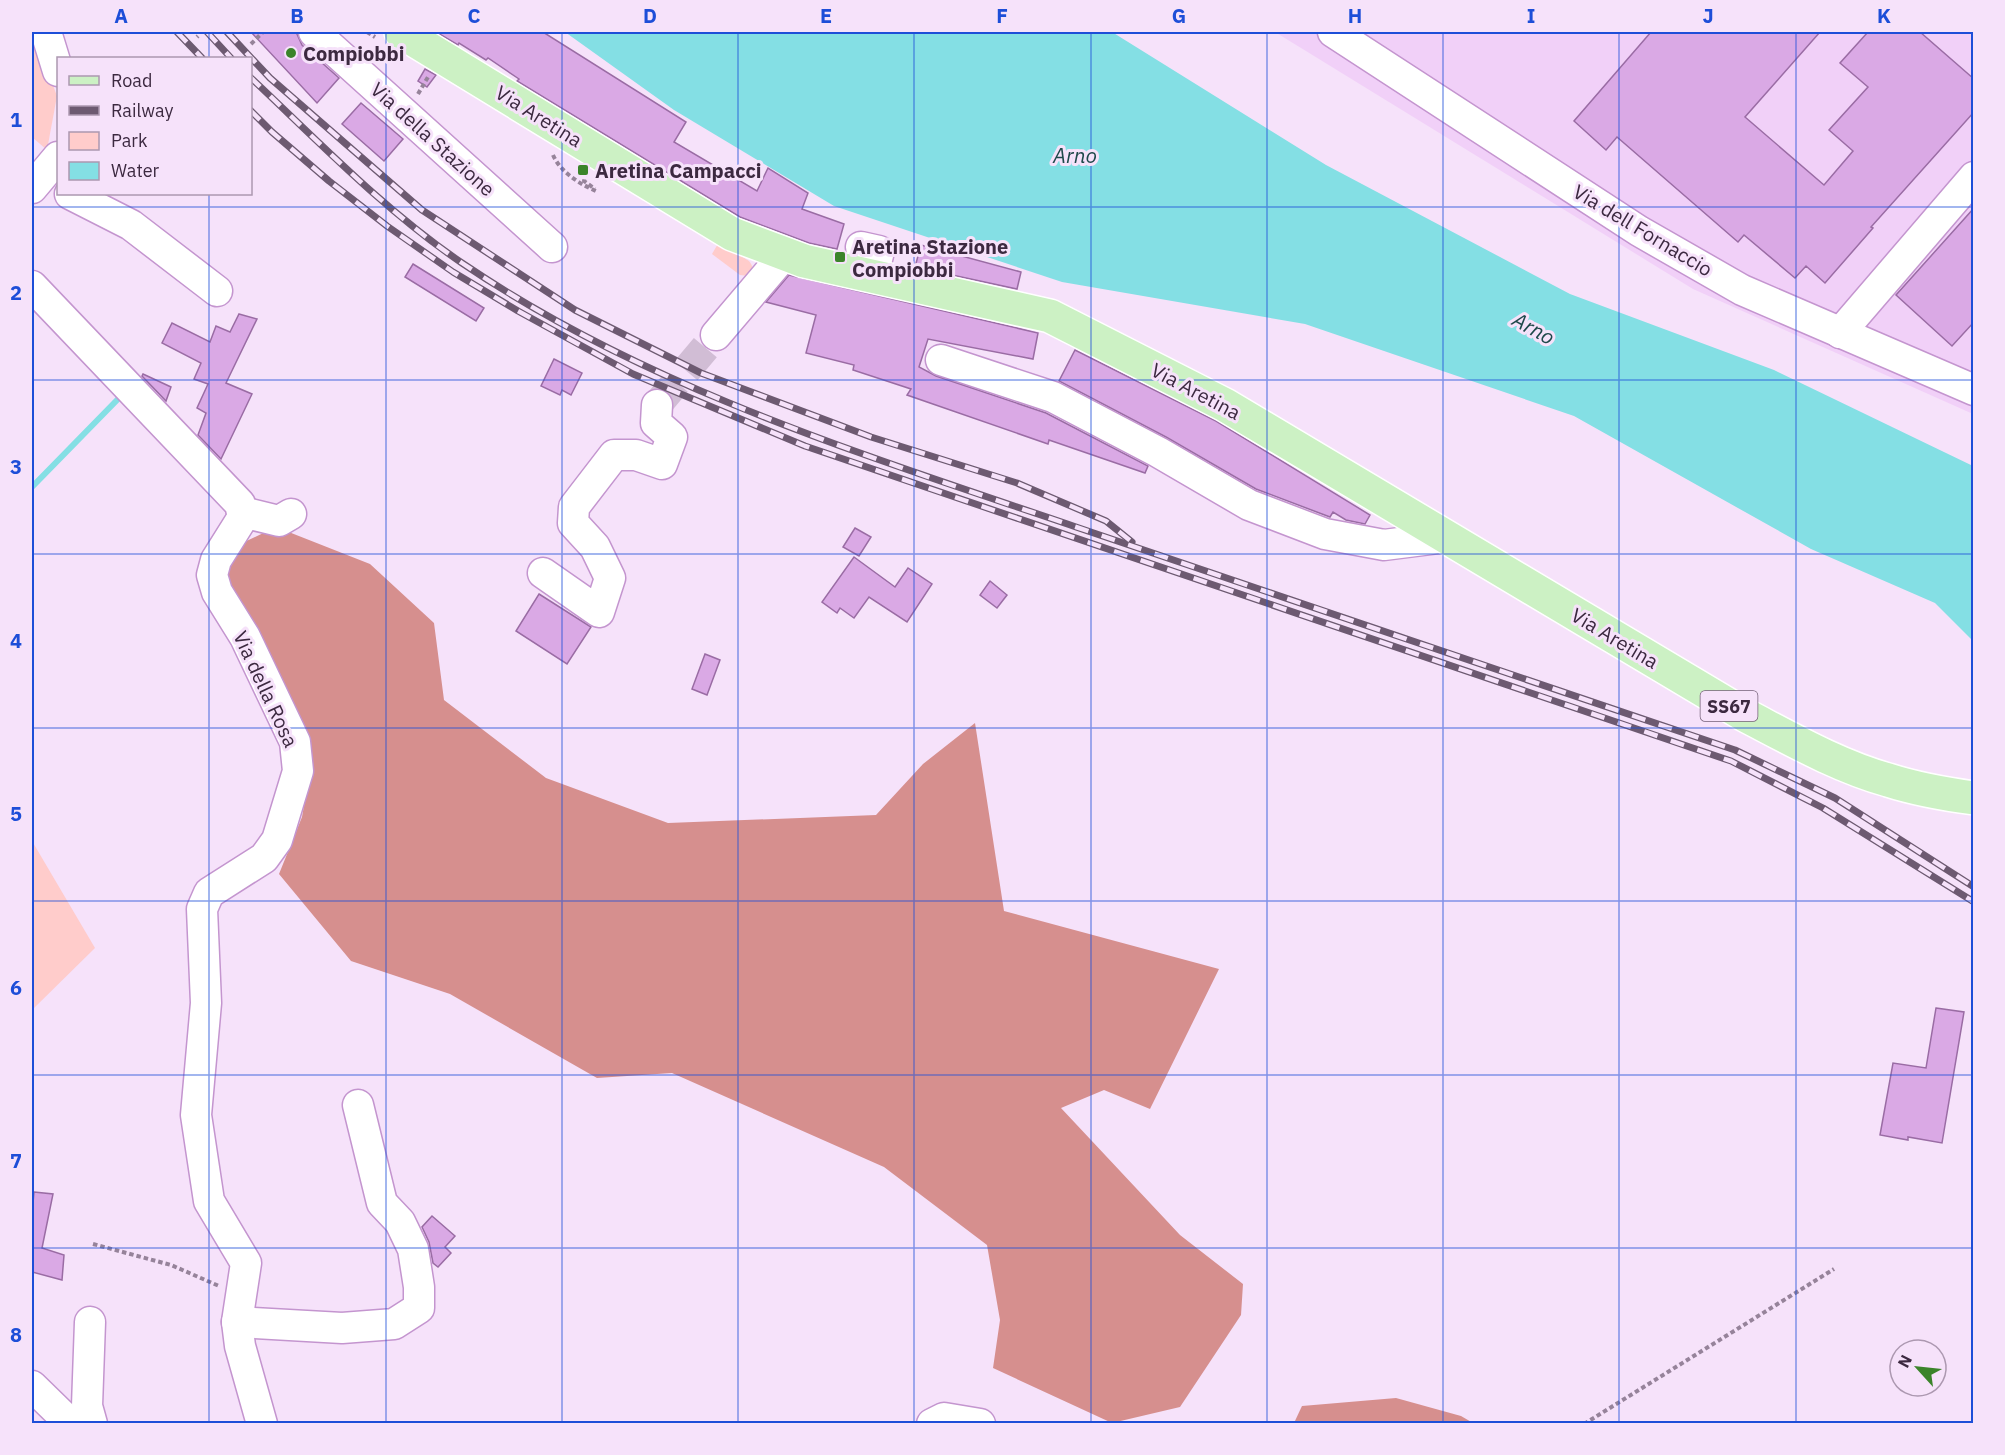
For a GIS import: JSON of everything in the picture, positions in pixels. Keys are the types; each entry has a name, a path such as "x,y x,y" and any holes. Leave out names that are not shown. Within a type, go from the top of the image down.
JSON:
{"main road":[{"name":"Via Aretina","path":"401,32 732,234 784,255 867,261 1035,305 1050,316 1226,405 1745,715 1823,755 1886,780 1934,792 1974,798"}],"street":[{"path":"46,32 57,68"},
{"name":"Via della Stazione","path":"314,32 552,247"},
{"name":"Via dell Fornaccio","path":"1354,37 1639,231 1742,290 1974,390"},
{"path":"1840,333 1974,177"},
{"path":"72,195 131,225 217,291"},
{"path":"716,335 784,255"},
{"path":"32,286 240,504 242,512 279,520 291,514"},
{"path":"941,360 1053,397 1158,452 1249,505 1325,534 1384,545 1447,537"},
{"path":"543,573 599,612 610,578 595,547 573,523 574,507 614,455 636,456 662,464 672,437 656,423 657,405"},
{"name":"Via della Rosa","path":"242,512 243,517 216,560 212,575 218,592 245,637 295,742 298,771 277,840 264,858 209,893 202,909 206,1003 196,1115 209,1201 246,1263 239,1309 240,1346 262,1424"},
{"path":"239,1309 342,1328 394,1324 419,1308 419,1287 413,1249 400,1222 382,1203 358,1105"},
{"path":"90,1322 87,1406 92,1424"},
{"path":"32,1386 71,1424"},
{"path":"932,1424 945,1418 980,1424"}],"path":[{"path":"251,44 263,32"},
{"path":"418,94 428,77"},
{"path":"552,153 557,163 570,176 598,192 584,181"},
{"path":"93,1244 171,1265 239,1309"},
{"path":"1584,1424 1834,1269"}],"shaded area":[{"path":"1275,32 1973,32 1973,414 1693,289"},
{"path":"276,527 370,564 434,623 444,700 546,778 668,823 876,815 923,764 975,723 1004,911 1219,969 1150,1109 1104,1090 1061,1108 1180,1235 1243,1284 1241,1315 1180,1407 1112,1423 993,1368 1000,1320 987,1245 884,1167 672,1073 597,1078 450,994 351,961 279,874 302,817 312,760 224,585 238,545"},
{"path":"1396,1398 1461,1416 1473,1423 1294,1423 1302,1406"}],"green space":[{"path":"32,32 57,96 47,150 32,137"},
{"path":"719,242 749,261 752,268 748,276 740,275 712,254"},
{"path":"32,841 95,948 32,1010"}],"water":[{"name":"Arno","path":"565,32 1112,32 1326,165 1570,294 1774,370 1973,466 1973,641 1935,603 1811,549 1574,416 1305,324 1062,282 834,206 674,110"}],"building":[{"path":"251,32 296,32 302,45 339,78 317,103"},
{"path":"436,32 543,32 686,122 674,142 757,191 768,168 808,193 802,209 844,224 837,249 809,243 740,217 517,81 519,79 488,58 486,60"},
{"path":"1651,32 1820,32 1745,117 1824,185 1853,151 1829,130 1868,87 1840,63 1868,32 1920,32 1974,79 1974,112 1871,227 1873,228 1825,283 1806,266 1795,278 1744,235 1738,242 1617,137 1606,150 1574,121"},
{"path":"425,69 436,75 427,87 418,81"},
{"path":"361,103 403,139 384,161 342,124"},
{"path":"1974,208 1974,322 1952,346 1896,295"},
{"path":"921,245 1021,272 1017,289 915,267"},
{"path":"413,264 484,308 476,321 405,277"},
{"path":"789,275 1038,333 1033,359 928,339 919,367 936,376 1046,413 1148,466 1145,473 1049,440 1048,444 907,395 911,389 853,370 854,365 806,353 816,315 766,302"},
{"path":"239,314 257,319 226,383 252,394 221,459 198,435 206,413 197,408 208,384 194,379 201,363 162,343 172,323 210,342 216,326 230,332"},
{"path":"1075,350 1216,421 1370,515 1365,524 1346,520 1333,512 1330,517 1256,489 1166,437 1059,381"},
{"path":"554,359 582,373 571,395 562,390 560,395 541,386"},
{"path":"143,374 171,387 166,401 142,376"},
{"path":"855,528 871,537 859,556 843,547"},
{"path":"854,557 895,587 908,568 932,584 907,622 869,597 854,618 840,608 837,613 822,602"},
{"path":"990,581 1007,595 997,608 980,595"},
{"path":"539,594 591,627 567,664 516,631"},
{"path":"705,654 720,660 707,695 692,689"},
{"path":"1936,1008 1964,1012 1942,1143 1880,1135 1893,1063 1926,1068"},
{"path":"34,1192 53,1194 42,1248 64,1255 62,1280 32,1272"},
{"path":"432,1216 455,1236 445,1247 451,1253 438,1267 433,1263 429,1242 422,1227"}],"waterway":[{"path":"32,487 120,397"}],"tunnel":[{"path":"657,405 716,335"}],"railway":[{"path":"177,32 201,57"},
{"path":"207,32 230,57"},
{"path":"227,32 250,57"},
{"path":"252,59 270,78 422,210 575,310 701,373 871,437 1017,483 1106,521 1132,542"},
{"path":"252,79 379,198 462,263 533,308 682,383 838,445 917,473 1735,750 1835,798 1974,887"},
{"path":"252,112 329,181 387,226 453,272 518,311 633,374 805,446 1731,761 1823,808 1974,902"}],"place":[{"name":"Compiobbi","path":"291,53"},
{"name":"Aretina Campacci","path":"583,170"},
{"name":"Aretina Stazione Compiobbi","path":"840,257"}]}
